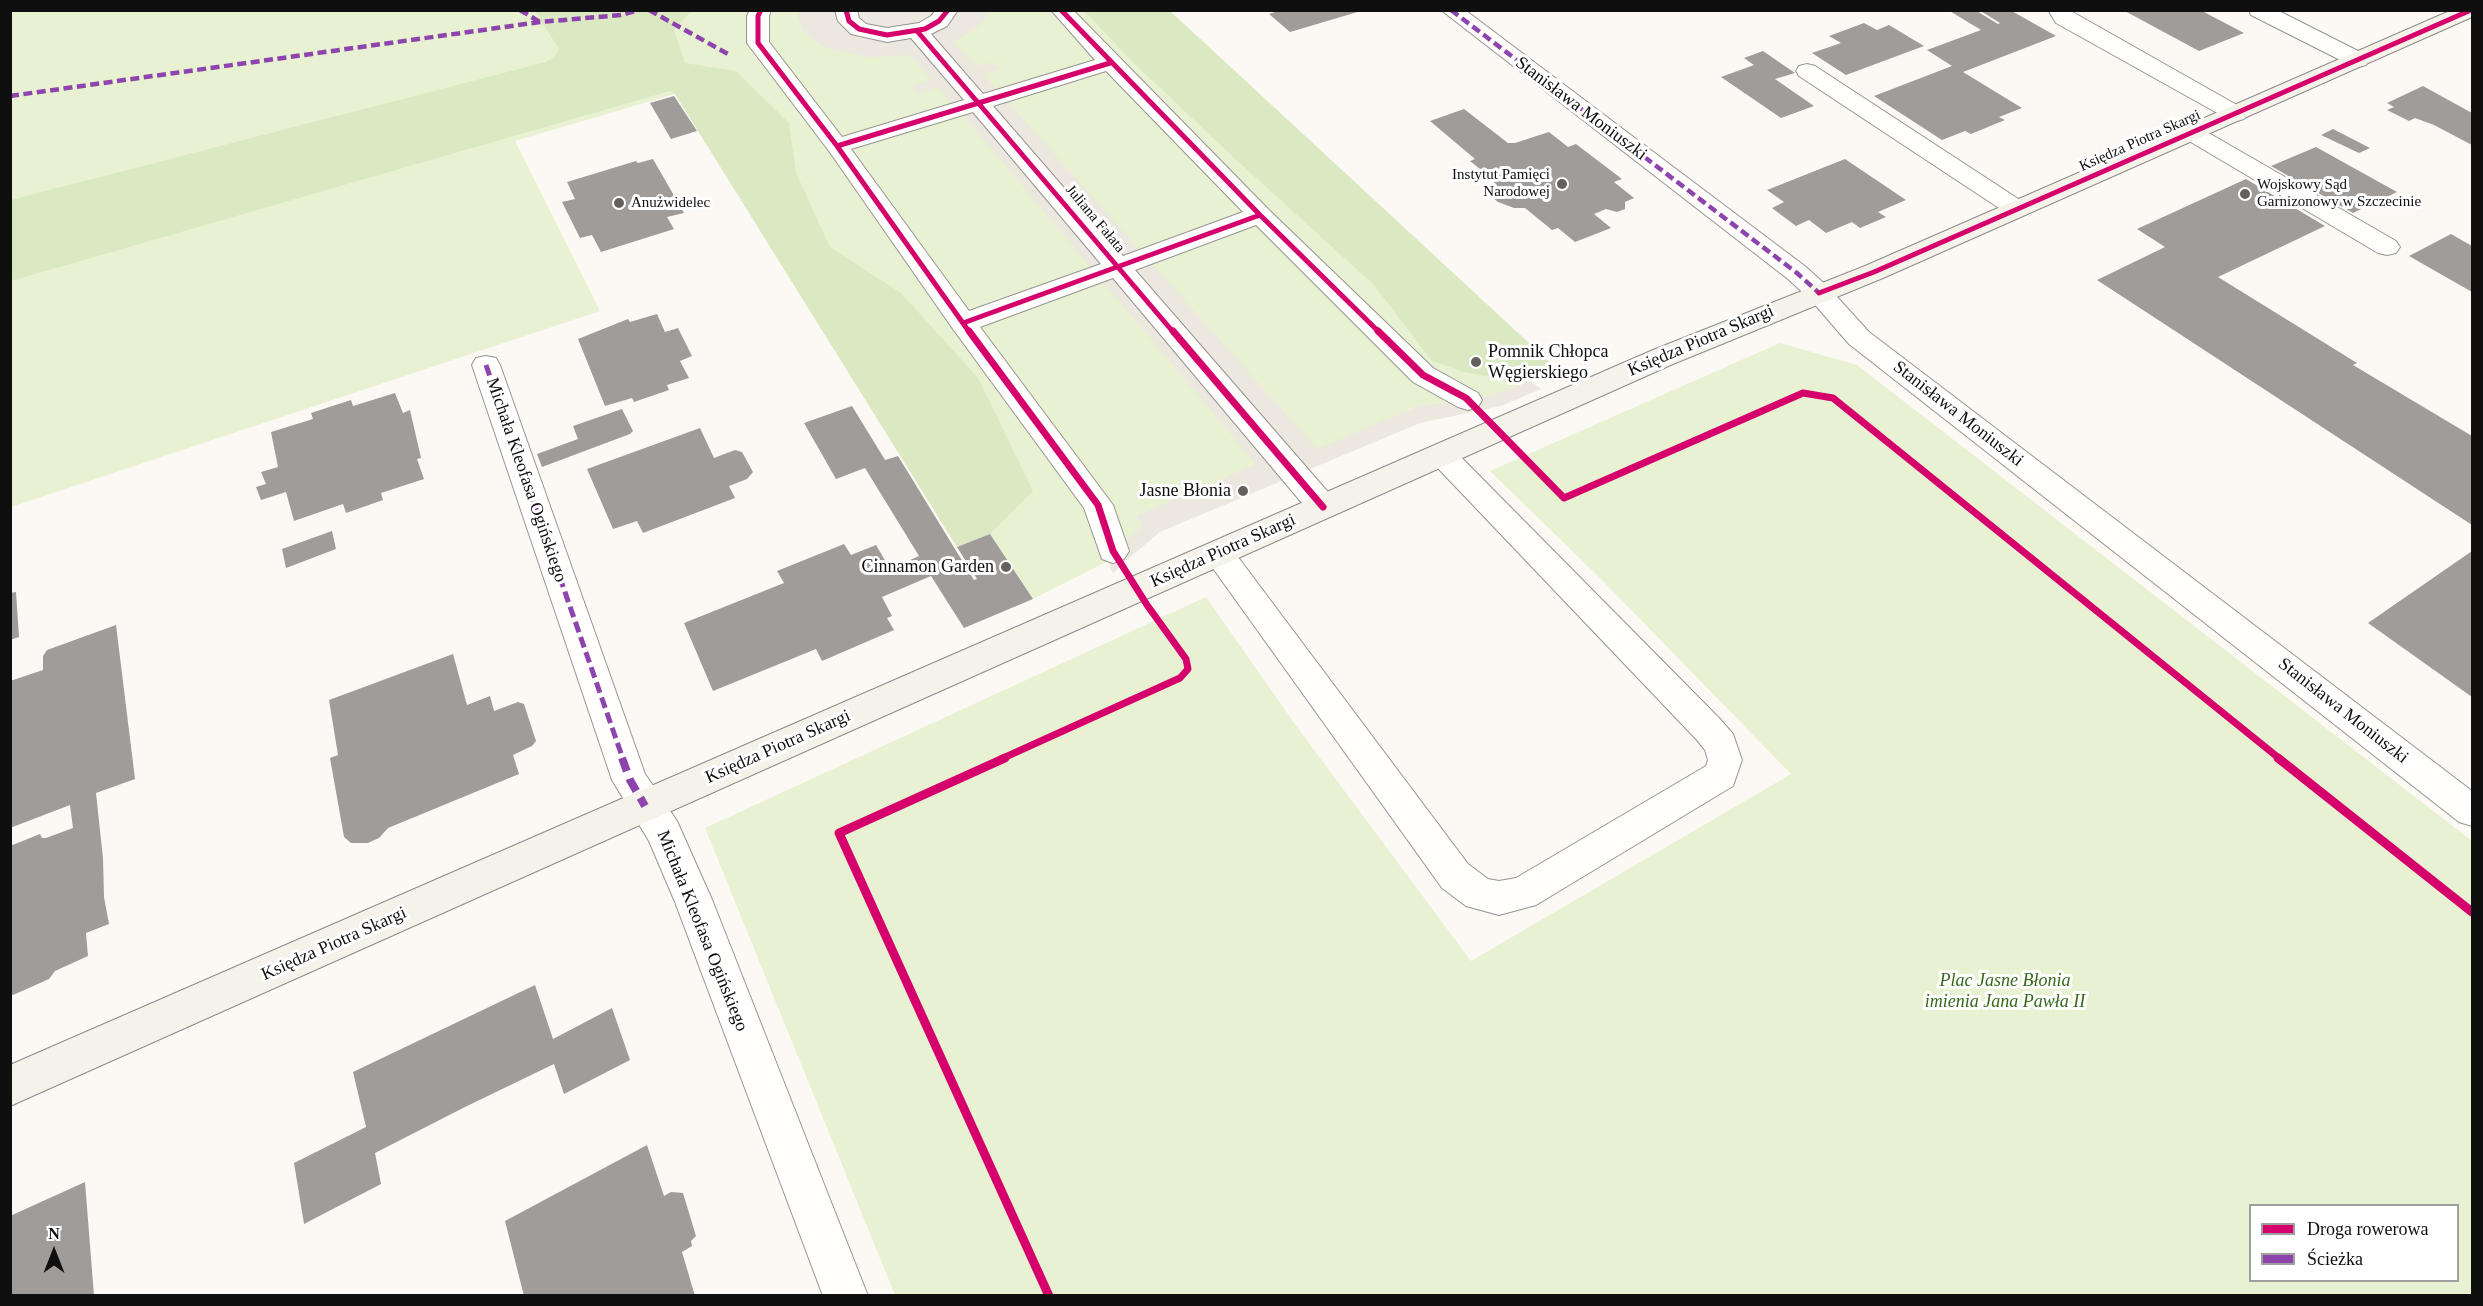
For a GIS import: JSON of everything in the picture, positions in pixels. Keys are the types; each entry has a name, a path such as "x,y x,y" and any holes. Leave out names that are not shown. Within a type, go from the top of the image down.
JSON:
{"street":[{"path":"761,10 758,16 758,43 837,146 963,324 1098,505 1113,551"},
{"path":"846,10 849,21 864,31 887,35 917,31 939,21 948,10"},
{"path":"1061,10 1260,215 1423,375 1468,400"},
{"name":"Stanisława Moniuszki","path":"1451,10 1797,273 1819,293 1859,338 2472,811"},
{"path":"2058,10 2064,18 2236,114"},
{"path":"2259,10 2358,60"},
{"name":"Księdza Piotra Skargi","path":"10,1086 1663,357 1874,272 2471,10"},
{"name":"Juliana Fałata","path":"917,31 1323,507"},
{"path":"837,146 1110,63"},
{"path":"1807,72 2017,209"},
{"path":"2192,133 2387,247"},
{"path":"963,324 1260,215"},
{"name":"Michała Kleofasa Ogińskiego","path":"486,365 630,780 664,832 694,902 846,1296"},
{"path":"1218,553 1455,876 1479,894 1499,898 1523,893 1721,775 1725,760 1721,744 1708,729 1442,454"}],"green space":[{"path":"10,11 1170,11 1557,369 1531,381 1479,399 1421,405 1317,450 1136,516 1143,525 1113,551 1108,561 1033,599 990,534 957,547 675,94 515,141 600,311 11,507"},
{"path":"535,11 691,11 674,30 685,63 736,71 789,123 796,173 830,247 901,293 978,378 1033,491 990,534 957,547 675,94 670,91 11,281 11,200 546,62 555,56 559,49"},
{"path":"1084,11 1170,11 1557,369 1532,378 1509,379 1467,373 1432,361 1374,285 1231,155 1135,64"},
{"name":"Plac Jasne Błonia imienia Jana Pawła II","path":"1780,343 1857,365 2472,841 2472,1295 895,1295 705,828 1206,597 1297,727 1471,961 1791,774 1602,580 1490,471"}],"shaded area":[{"path":"799,10 990,11 980,25 954,42 976,66 993,62 999,69 983,74 1317,449 1421,405 1479,399 1531,381 1541,389 1501,406 1420,423 1160,532 1113,574 1108,561 1113,551 1143,525 1136,516 1256,464 963,115 860,147 853,136 952,105 938,87 919,93 913,86 931,80 910,55 869,57 826,48 811,39 802,28 798,17"}],"building":[{"path":"1281,10 1361,11 1290,32 1269,14"},
{"path":"1948,10 1975,10 1998,24 2000,23 1979,10 2010,10 2056,36 1963,72 2022,108 1999,117 2005,120 1971,134 1965,131 1942,140 1874,96 1952,66 1927,50 1981,30"},
{"path":"2123,10 2208,10 2204,12 2244,33 2199,51"},
{"path":"1864,23 1877,30 1889,25 1924,46 1846,75 1812,53 1841,43 1829,36"},
{"path":"1763,51 1795,73 1775,79 1814,106 1781,118 1721,77 1754,65 1744,58"},
{"path":"2423,86 2472,113 2472,145 2434,125 2415,118 2409,121 2387,110 2394,107 2387,103"},
{"path":"674,96 697,131 671,139 650,103"},
{"path":"1464,109 1508,143 1515,143 1549,132 1568,147 1576,144 1622,179 1614,182 1634,198 1625,202 1625,209 1617,212 1606,209 1594,214 1611,228 1575,242 1558,228 1552,230 1525,208 1514,208 1498,202 1492,197 1490,191 1495,181 1470,161 1475,159 1430,121"},
{"path":"2333,129 2370,148 2359,153 2321,135"},
{"path":"2316,147 2397,192 2353,213 2271,166"},
{"path":"653,159 684,213 667,217 674,229 601,252 592,235 580,238 562,202 575,199 567,182 636,161 638,163"},
{"path":"1845,159 1906,200 1878,212 1886,217 1860,228 1852,222 1826,233 1809,220 1796,226 1772,208 1784,202 1767,190"},
{"path":"2246,179 2325,226 2218,277 2357,363 2353,365 2472,436 2472,525 2097,280 2165,247 2137,229"},
{"path":"2451,234 2472,246 2472,292 2409,256"},
{"path":"657,314 665,332 678,328 692,356 680,361 689,378 667,385 669,390 634,402 632,398 605,406 578,339 628,319 630,322"},
{"path":"395,393 403,413 410,410 421,458 417,459 424,479 381,493 383,500 346,513 343,504 294,521 286,492 261,500 256,487 266,484 261,472 278,467 271,432 313,419 311,413 351,400 353,406"},
{"path":"852,406 885,460 898,456 974,580 977,579 957,547 990,534 1033,599 964,628 931,576 882,597 892,616 887,618 894,630 822,661 816,649 713,691 684,623 784,583 777,571 844,544 851,555 876,545 890,569 919,556 865,468 836,479 804,423"},
{"path":"622,409 633,431 630,434 542,467 537,454 578,439 573,426"},
{"path":"700,428 714,458 735,450 742,452 753,472 747,479 729,486 735,498 643,533 637,521 613,529 587,469"},
{"path":"332,531 336,549 286,568 282,549"},
{"path":"2472,551 2472,697 2368,623"},
{"path":"16,592 19,637 10,640 10,593"},
{"path":"116,625 135,779 96,793 103,858 104,897 109,924 86,933 88,956 55,971 49,979 13,995 10,992 10,846 40,834 42,838 46,838 73,828 70,805 10,828 10,681 43,670 43,656 47,650"},
{"path":"453,654 467,705 490,696 494,711 518,702 524,704 536,741 532,746 513,755 519,774 388,828 379,838 368,843 351,843 344,837 330,758 338,755 329,700"},
{"path":"535,985 553,1039 612,1008 630,1060 564,1094 554,1064 465,1107 375,1153 381,1184 304,1224 294,1163 366,1127 353,1072"},
{"path":"647,1145 664,1196 671,1192 683,1193 696,1236 691,1241 692,1246 682,1252 695,1296 524,1296 505,1221"},
{"path":"85,1182 94,1296 10,1296 10,1216"}],"marked path":[{"path":"520,10 540,22"},
{"path":"10,96 540,22 621,15 639,10"},
{"path":"649,10 728,54"},
{"path":"1451,10 1797,273 1819,293"},
{"path":"486,365 630,780 645,806"}],"cycle path":[{"path":"761,10 758,16 758,43 837,146 963,323 1098,505 1113,551 1147,605 1186,659 1188,669 1180,678 839,833 1049,1296"},
{"path":"846,10 849,21 859,29 887,35 925,29 939,21 948,10"},
{"path":"1061,10 1260,215 1423,375 1466,398 1564,498 1803,393 1833,398 2106,621 2472,912"},
{"path":"1819,293 1874,272 2471,10"},
{"path":"917,31 1323,507"},
{"path":"837,146 1110,63"},
{"path":"963,323 1260,215"}],"place":[{"name":"Instytut Pamięci Narodowej","path":"1562,184"},
{"name":"Wojskowy Sąd Garnizonowy w Szczecinie","path":"2245,194"},
{"name":"Anużwidelec","path":"619,203"},
{"name":"Pomnik Chłopca Węgierskiego","path":"1476,362"},
{"name":"Jasne Błonia","path":"1243,491"},
{"name":"Cinnamon Garden","path":"1006,567"}]}
